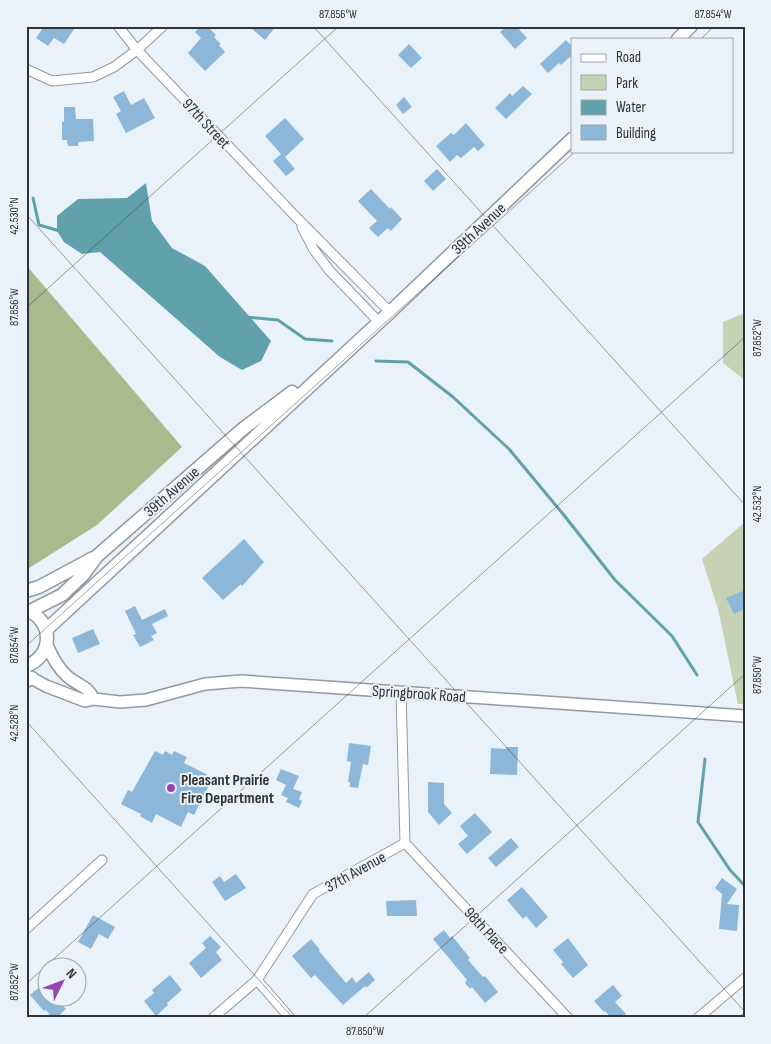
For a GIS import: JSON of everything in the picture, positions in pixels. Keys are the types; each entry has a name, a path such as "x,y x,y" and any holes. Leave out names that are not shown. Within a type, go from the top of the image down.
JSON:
{"main road":[{"path":"679,38 691,26"},
{"name":"39th Avenue","path":"46,630 390,312 571,140"},
{"name":"39th Avenue","path":"28,611 62,595 83,575 97,556 244,428 300,387 318,378"},
{"path":"26,591 39,587 97,556"},
{"path":"26,666 37,661 47,645 46,630 40,619 28,611"}],"street":[{"name":"97th Street","path":"118,26 137,50 297,218 390,312"},
{"path":"26,69 52,81 93,77 114,67 137,50 163,26"},
{"name":"97th Street","path":"297,218 314,250 329,270 379,322"},
{"path":"47,645 55,664 68,677 89,689 94,699"},
{"name":"Springbrook Road","path":"28,678 85,701 94,699 120,702 146,700 205,684 241,681 745,716"},
{"name":"37th Avenue","path":"213,1018 256,980 313,894 405,843 401,692"},
{"name":"98th Place","path":"405,843 568,1018"},
{"path":"26,928 102,860"},
{"path":"698,1018 745,978"},
{"path":"256,980 290,1018"}],"green space":[{"path":"26,265 182,447 97,525 26,570"},
{"path":"745,313 745,380 723,363 723,322"},
{"path":"745,522 745,704 738,704 718,609 702,559"}],"water":[{"path":"146,183 152,221 172,248 205,266 271,341 261,361 242,370 220,357 100,252 82,254 64,242 57,231 57,216 78,199 127,198"}],"building":[{"path":"44,26 76,26 64,44 54,38 48,46 36,38"},
{"path":"201,26 207,26 216,35 214,37 221,44 219,45 225,52 205,71 188,53 201,38 195,32"},
{"path":"249,26 276,26 265,40"},
{"path":"507,26 516,26 527,38 515,49 500,32"},
{"path":"566,40 571,45 571,56 548,73 540,64"},
{"path":"409,44 422,58 411,68 398,55"},
{"path":"523,86 532,94 506,119 495,108 510,93 512,96"},
{"path":"124,91 131,105 144,98 155,118 126,133 116,114 121,111 113,97"},
{"path":"404,97 412,107 403,114 396,105"},
{"path":"64,107 75,107 76,119 93,119 94,141 78,142 78,146 68,146 67,140 62,140"},
{"path":"285,118 304,139 285,157 295,169 286,176 273,161 281,154 265,136"},
{"path":"466,123 485,145 478,151 474,147 461,158 457,155 450,162 436,146 451,133 454,135"},
{"path":"437,169 446,179 433,191 424,181"},
{"path":"371,189 402,219 391,231 388,228 378,237 369,228 377,221 358,201"},
{"path":"244,539 264,562 242,586 241,584 223,600 202,578"},
{"path":"745,590 745,609 734,614 726,598"},
{"path":"135,606 142,620 165,609 168,616 152,624 157,633 151,636 154,640 140,647 133,635 136,634 125,611"},
{"path":"93,629 100,644 78,653 72,638"},
{"path":"349,743 371,746 368,765 363,764 358,788 350,787 350,782 348,782 351,762 347,761"},
{"path":"506,747 518,747 517,775 490,774 491,748 506,749"},
{"name":"Pleasant Prairie Fire Department","path":"155,751 163,755 165,751 172,755 174,751 187,757 184,763 208,775 204,783 208,787 194,815 188,812 181,827 156,814 152,823 140,816 141,814 121,804 128,790 132,792"},
{"path":"281,769 299,776 293,789 302,792 299,799 302,801 299,808 286,802 288,798 281,795 286,785 276,780"},
{"path":"428,782 444,783 444,804 452,813 439,825 428,812"},
{"path":"475,813 492,832 467,854 458,844 468,836 460,826"},
{"path":"511,838 519,847 496,867 488,858"},
{"path":"236,874 246,888 225,901 212,882 220,876 224,882"},
{"path":"722,878 737,889 727,904 739,905 737,931 719,929 722,894 715,888"},
{"path":"522,887 548,917 536,928 526,916 523,919 507,900"},
{"path":"416,900 417,916 387,916 386,901"},
{"path":"93,915 115,927 108,939 99,934 91,949 78,942"},
{"path":"444,930 450,938 452,936 470,958 468,960 498,992 485,1003 472,987 470,989 465,983 467,980 433,939"},
{"path":"210,936 221,947 216,952 222,960 201,978 189,963 206,948 202,943"},
{"path":"568,938 588,965 573,978 561,964 563,962 553,950"},
{"path":"311,939 346,983 352,977 356,983 369,972 375,980 343,1005 315,975 311,978 292,956"},
{"path":"170,975 182,990 156,1016 144,1001 154,993 152,990"},
{"path":"613,985 622,996 615,1002 626,1014 621,1018 611,1018 594,1001"},
{"path":"38,988 38,1004 30,995"},
{"path":"40,1006 63,1006 66,1009 56,1018 52,1018 46,1010 44,1011"}],"waterway":[{"path":"33,198 39,225 60,231"},
{"path":"245,317 278,320 305,339 332,341"},
{"path":"376,361 408,362 453,397 509,449 615,580 672,636 697,675"},
{"path":"705,759 698,822 730,870 745,886"}],"place":[{"name":"Pleasant Prairie Fire Department","path":"171,788"}]}
